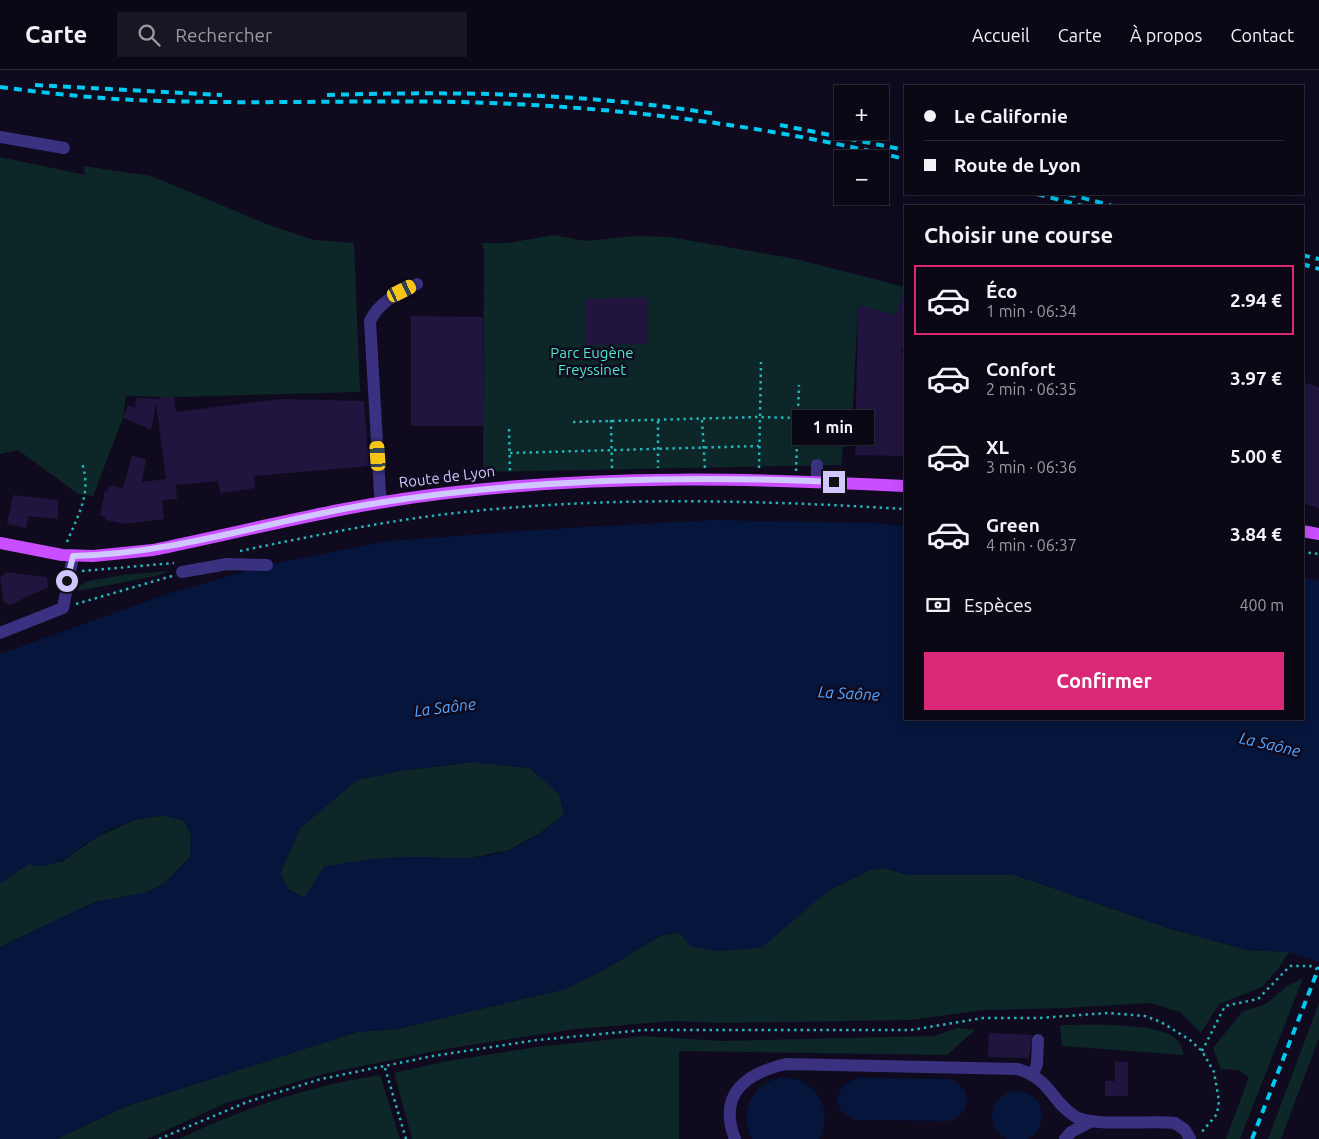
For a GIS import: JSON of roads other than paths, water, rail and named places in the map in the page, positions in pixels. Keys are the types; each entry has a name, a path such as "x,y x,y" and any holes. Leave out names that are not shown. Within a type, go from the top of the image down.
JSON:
{"main road":[{"name":"Route de Lyon","path":"0,543 67,556 153,550 382,502 455,492 538,484 769,479 904,486"},
{"path":"1304,531 1319,534"}],"street":[{"path":"0,137 64,148"},
{"path":"382,502 370,321 376,308 388,298 417,284"},
{"path":"817,465 817,481"},
{"path":"0,633 63,608 68,571 67,556"},
{"path":"179,568 227,564 267,565"},
{"path":"1033,1074 1037,1064 1038,1040"},
{"path":"735,1139 731,1109 733,1097 739,1087 756,1073 780,1066 1018,1069 1033,1074 1044,1082 1077,1118 1092,1121 1161,1121 1175,1123 1185,1130 1190,1139"},
{"path":"1065,1139 1071,1132 1092,1121"}],"water":[{"name":"La Saône","path":"713,520 873,523 904,526 904,720 1304,720 1304,577 1319,580 1319,962 1289,952 1248,950 1171,929 1015,875 908,875 885,868 870,870 829,890 761,948 716,951 691,947 679,932 660,936 600,972 565,989 397,1029 357,1032 124,1107 57,1139 0,1139 0,947 95,902 145,893 165,883 190,858 191,835 184,821 173,817 153,816 136,820 103,833 56,863 38,866 28,864 0,883 0,654 167,594 267,565 388,541 550,529","holes":["473,762 529,768 559,794 564,815 531,839 497,854 448,858 389,858 356,861 324,867 304,898 288,889 280,874 300,828 357,780 399,771"]},
{"path":"780,1078 803,1082 819,1096 825,1116 824,1128 819,1139 752,1139 747,1119 750,1101 762,1086"},
{"path":"859,1078 952,1079 964,1089 967,1104 963,1113 949,1121 853,1120 840,1110 837,1098 844,1084"},
{"path":"1012,1091 1022,1091 1031,1095 1038,1102 1042,1111 1042,1121 1038,1130 1024,1140 1010,1140 1003,1137 996,1130 992,1121 992,1111 996,1102 1003,1095"}],"railway":[{"path":"35,85 222,95"},
{"path":"0,87 82,96 143,100 461,102 574,108 685,119 740,127 795,136 904,159"},
{"path":"327,95 424,93 522,95 619,102 716,114"},
{"path":"780,125 904,150"},
{"path":"1041,195 1079,205"},
{"path":"1072,195 1109,205"},
{"path":"1304,255 1319,259"},
{"path":"1304,265 1319,269"},
{"path":"1252,1139 1319,967"}],"park label":[{"name":"Parc Eugène Freyssinet","path":"592,362"}]}
